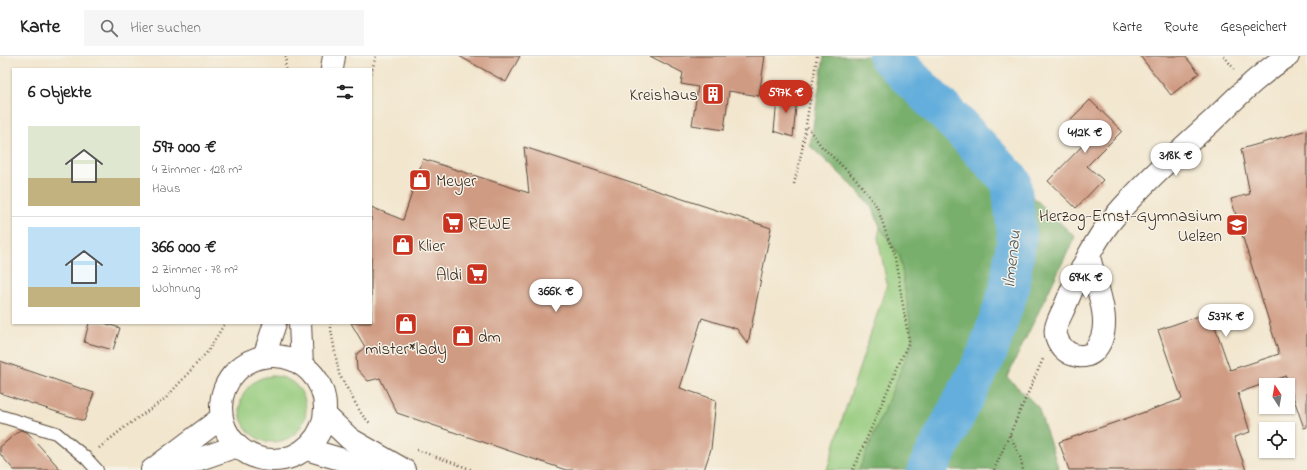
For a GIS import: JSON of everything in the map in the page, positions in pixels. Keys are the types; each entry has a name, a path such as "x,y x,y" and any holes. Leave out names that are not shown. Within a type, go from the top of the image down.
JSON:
{"main road":[{"path":"332,68 334,56"},
{"path":"1088,256 1091,271 1103,308 1104,331 1100,345 1092,354 1081,356 1069,354 1062,348 1057,340 1055,329 1073,286 1088,256 1107,226 1137,192 1248,87 1288,56"},
{"path":"264,357 275,324"},
{"path":"300,324 302,365"},
{"path":"277,356 290,359 302,365 313,375 320,387 324,400 325,415 322,427 315,439 306,449 293,457 278,460 263,460 249,455 237,446 227,433 222,418 221,404 224,391 230,379 239,369 251,361 264,357 277,356"},
{"path":"325,415 350,439 404,470"},
{"path":"152,470 222,418"},
{"path":"168,470 237,446"},
{"path":"306,449 371,470"}],"lane":[{"path":"0,416 56,433 98,470"}],"path":[{"path":"285,68 286,56"},
{"path":"372,70 376,56"},
{"path":"794,184 802,150 817,56"},
{"path":"806,125 822,147 856,179 878,207 895,258 908,341 853,470"},
{"path":"86,458 125,427 166,398 208,351 224,324"},
{"path":"332,324 331,330 340,374 362,415 372,425"},
{"path":"994,470 1055,329"},
{"path":"1010,435 1020,457 1023,470"},
{"path":"416,450 473,470"}],"green space":[{"path":"824,56 888,56 1075,237 1007,377 1038,407 1059,470 859,470 913,341 900,257 880,227 873,209 852,185 810,146"},
{"path":"880,227 900,257 913,341 859,470 827,470 887,284 878,238"},
{"path":"273,376 286,379 296,386 303,396 306,409 303,422 296,432 286,439 273,442 260,439 250,432 243,422 240,409 243,396 250,386 260,379"}],"building":[{"path":"459,56 520,56 506,82"},
{"name":"Kreishaus","path":"650,56 765,56 759,96 729,91 724,130 692,125 698,87 681,84 683,73"},
{"path":"1140,56 1185,56 1199,73 1171,95"},
{"path":"778,90 797,96 793,137 774,131"},
{"path":"1090,100 1122,131 1087,166 1103,180 1076,208 1048,181 1086,142 1067,123"},
{"path":"1307,130 1307,427 1304,428 1295,402 1295,378 1287,378 1286,376 1280,378 1259,378 1259,386 1238,393 1250,432 1234,437 1246,470 1069,470 1059,442 1182,399 1158,330 1210,312 1230,370 1279,354 1231,199 1250,194 1241,149"},
{"path":"524,147 771,228 748,344 737,329 702,318 680,388 716,400 711,449 704,470 566,470 397,413 380,378 368,381 357,369 356,355 365,347 352,324 372,324 372,207 403,220 423,159 529,193"},
{"path":"89,324 107,324 120,328 113,350 84,342"},
{"path":"0,361 94,393 84,421 0,393"},
{"path":"20,430 27,432 61,470 14,470 0,454 0,447"}],"waterway":[{"name":"Ilmenau","path":"888,56 959,126 1011,181 1017,235 1009,290 987,354 927,470"}],"place":[{"name":"Kreishaus","path":"713,94"},
{"name":"Meyer","path":"420,180"},
{"name":"REWE","path":"453,223"},
{"name":"Herzog-Ernst-Gymnasium Uelzen","path":"1237,225"},
{"name":"Klier","path":"403,245"},
{"name":"Aldi","path":"477,274"},
{"name":"mister*lady","path":"406,324"},
{"name":"dm","path":"463,336"}]}
